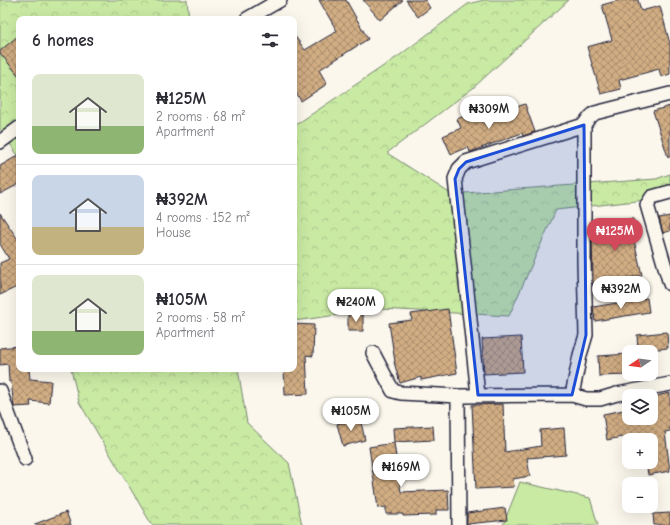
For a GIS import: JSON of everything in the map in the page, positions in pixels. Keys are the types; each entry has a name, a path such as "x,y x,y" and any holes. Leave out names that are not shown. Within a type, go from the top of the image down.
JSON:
{"street":[{"path":"252,16 280,0"},
{"path":"572,395 580,355 586,335 584,263 584,125 595,113 670,94"},
{"path":"478,395 455,179 458,169 466,162 584,125"},
{"path":"0,142 16,130"},
{"path":"670,192 652,197 647,205 670,284"},
{"path":"373,354 393,391 401,394 458,396 572,395 586,399 600,399 617,394 670,384"},
{"path":"0,391 25,459"},
{"path":"458,396 459,525"}],"highlighted area":[{"path":"584,125 586,335 572,395 478,395 455,179 459,169 466,162"}],"green space":[{"path":"0,0 187,0 189,16 16,16 16,153 0,129"},
{"path":"484,0 569,0 473,88 387,153 451,194 656,179 670,174 670,193 654,199 556,210 509,316 381,309 297,321 297,124 400,55 468,4"},
{"path":"72,372 238,372 247,423 289,463 302,525 152,525 79,402"},
{"path":"520,482 590,498 598,525 503,525"}],"building":[{"path":"319,0 346,0 368,39 319,70 327,84 301,101 297,94 297,39 305,50 337,31"},
{"path":"363,0 403,0 380,20"},
{"path":"406,0 425,0 430,8 418,17"},
{"path":"620,0 638,0 641,11 660,6 670,44 670,74 661,77 659,69 619,80 621,89 601,94 587,47 612,40 602,5"},
{"path":"16,38 16,72 0,53 0,51"},
{"path":"525,104 535,132 523,136 522,133 470,152 468,147 451,154 443,136 461,128 457,119 474,112 477,121"},
{"path":"670,106 670,157 668,157 653,111"},
{"path":"16,157 16,186 0,194 0,166"},
{"path":"0,213 16,237 16,287 0,295 0,263 9,259 0,244"},
{"path":"670,216 670,231 663,233 659,218"},
{"path":"633,218 637,235 633,236 642,275 593,286 592,227"},
{"path":"647,298 649,312 595,321 593,307"},
{"path":"448,309 457,373 421,380 421,377 400,383 394,362 389,323 412,320 411,314"},
{"path":"348,315 363,315 363,331 348,331"},
{"path":"297,324 314,325 313,356 306,355 308,394 285,395 284,372 297,372"},
{"path":"667,332 668,348 658,349 658,345 638,345 637,335"},
{"path":"521,337 523,372 484,374 482,339"},
{"path":"16,346 16,372 29,372 30,379 51,381 49,403 30,401 31,406 14,407 11,381 9,382 8,364 0,365 0,348"},
{"path":"622,354 622,375 599,376 598,356"},
{"path":"670,393 670,431 665,432 670,471 648,475 647,469 658,469 658,433 622,433 622,437 607,440 603,414 622,410 622,425 658,425 658,396"},
{"path":"503,404 505,452 541,446 540,430 564,428 566,455 527,458 530,476 513,479 514,487 476,489 472,405"},
{"path":"360,418 365,440 343,446 337,424"},
{"path":"433,426 434,440 394,442 393,428"},
{"path":"394,443 401,492 448,490 449,510 436,510 436,515 403,516 403,514 386,514 386,507 378,508 369,447"},
{"path":"505,508 507,520 467,524 467,513"},
{"path":"66,512 71,525 35,525 35,524"},
{"path":"670,513 670,525 654,525 653,514"}]}
